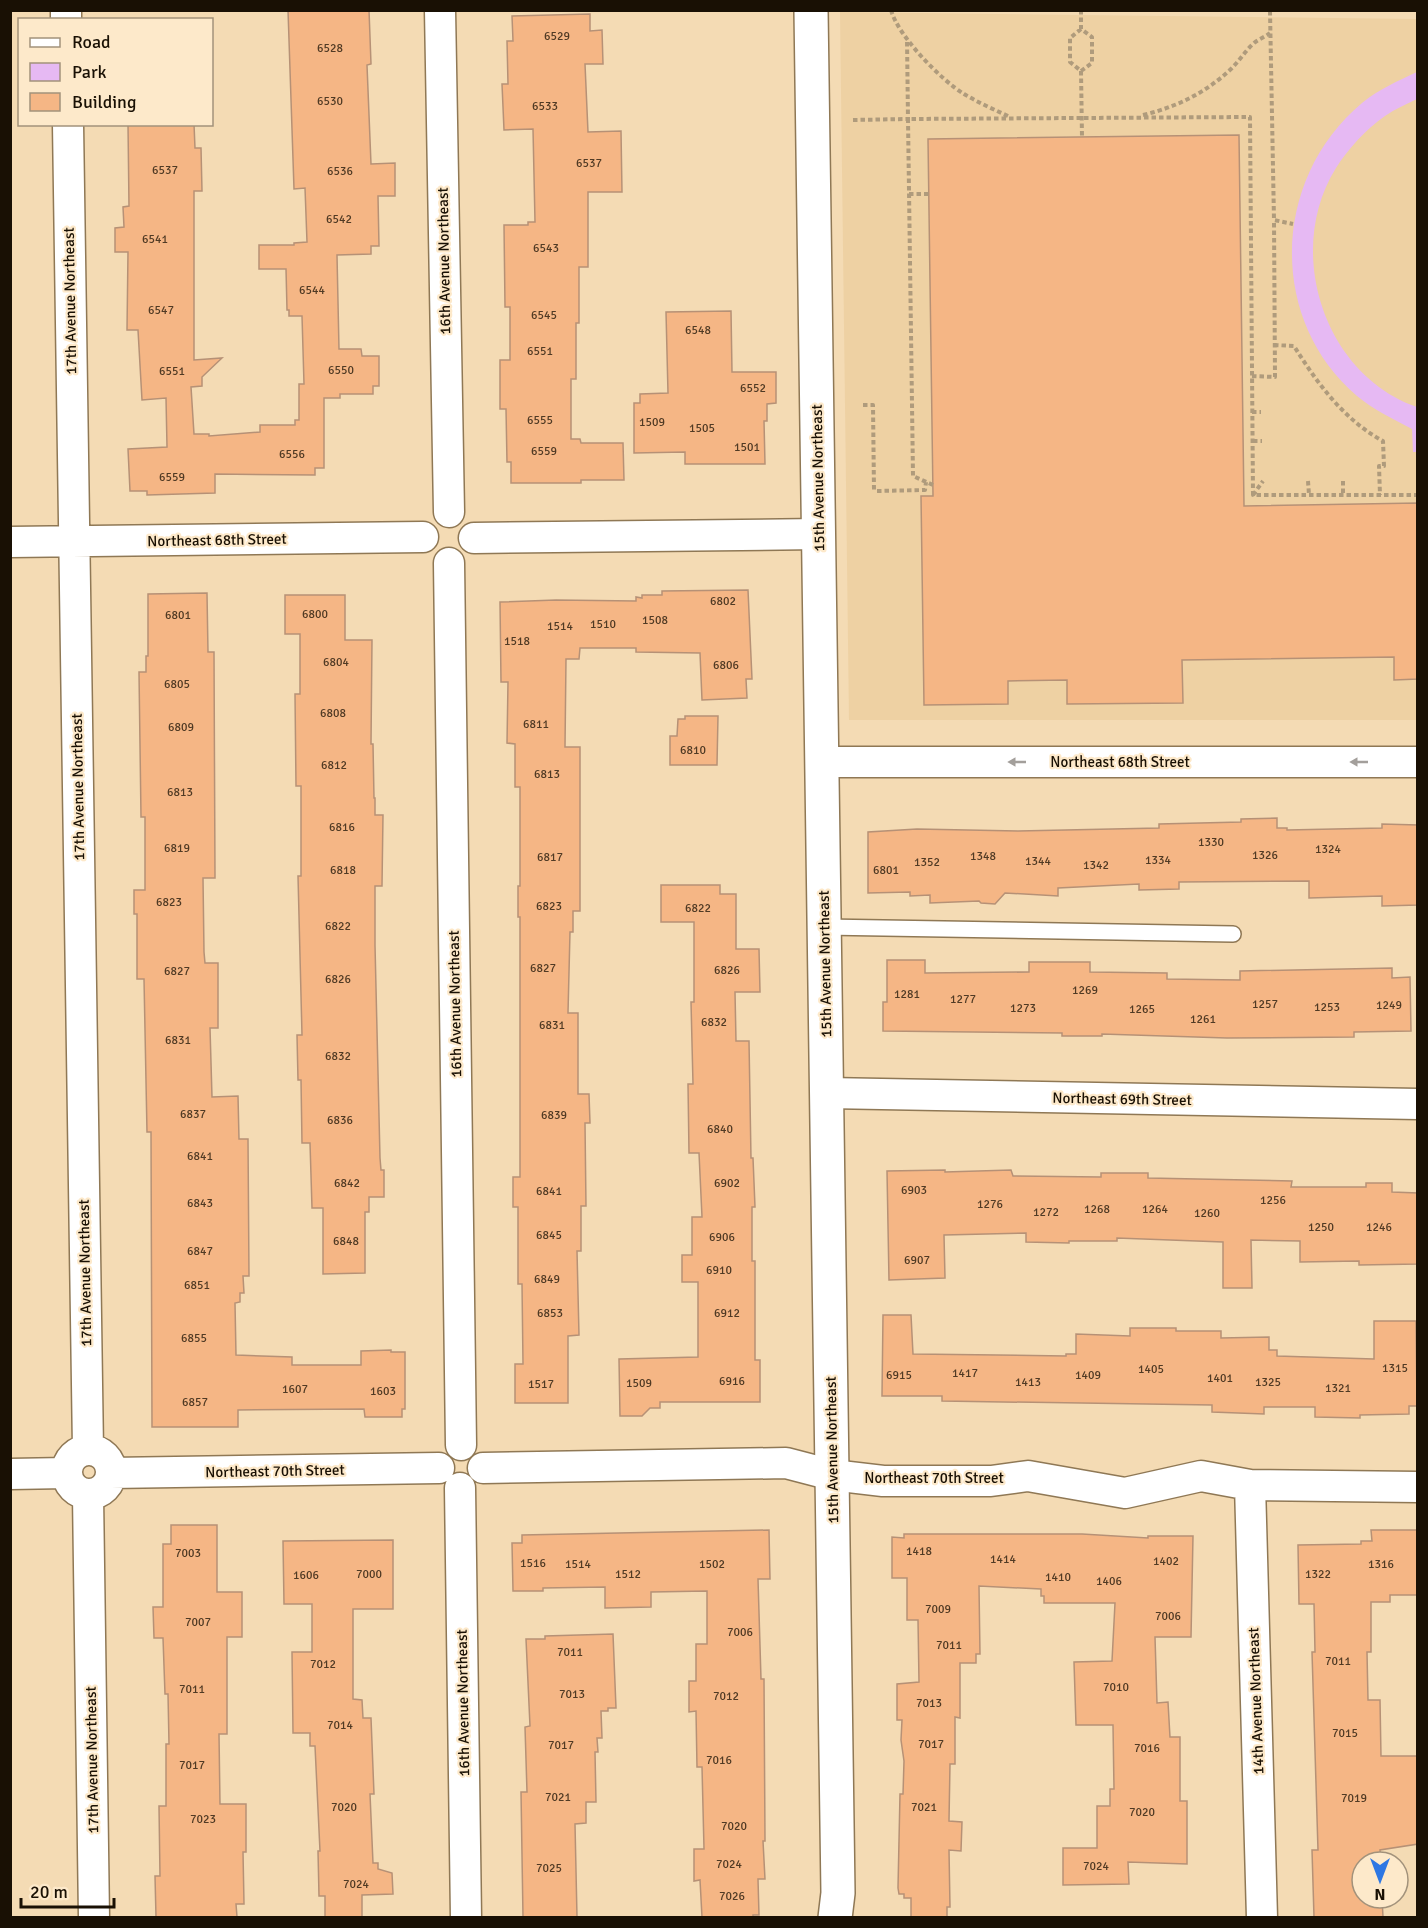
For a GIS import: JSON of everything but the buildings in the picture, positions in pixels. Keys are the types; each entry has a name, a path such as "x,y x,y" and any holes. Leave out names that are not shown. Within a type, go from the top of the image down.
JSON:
{"main road":[{"name":"15th Avenue Northeast","path":"812,10 838,1893 835,1917"}],"street":[{"name":"16th Avenue Northeast","path":"440,10 449,512"},
{"name":"17th Avenue Northeast","path":"68,126 88,1450"},
{"path":"449,512 455,512 469,521 473,528 474,538 471,552 449,563 440,562 432,557 426,550 423,537 426,525 432,518 449,512"},
{"path":"474,538 819,534"},
{"name":"Northeast 68th Street","path":"10,542 423,537"},
{"name":"16th Avenue Northeast","path":"449,563 462,1445"},
{"name":"Northeast 68th Street","path":"822,762 1418,762"},
{"name":"Northeast 69th Street","path":"827,1093 1418,1104"},
{"path":"462,1445 472,1447 477,1451 481,1456 483,1468 477,1483 470,1487 460,1488 448,1485 439,1468 441,1457 446,1451 451,1447 462,1445"},
{"path":"88,1450 104,1455 109,1462 111,1473 105,1488 99,1493 88,1495 76,1491 70,1485 66,1473 72,1456 88,1450"},
{"name":"Northeast 70th Street","path":"483,1468 786,1463 832,1475 883,1481 992,1481 1028,1476 1125,1493 1201,1476 1250,1485 1418,1487"},
{"name":"Northeast 70th Street","path":"111,1473 439,1468"},
{"path":"10,1474 66,1473"},
{"name":"14th Avenue Northeast","path":"1250,1485 1262,1917"},
{"name":"16th Avenue Northeast","path":"460,1488 466,1917"},
{"name":"17th Avenue Northeast","path":"88,1495 94,1917"}],"lane":[{"path":"824,927 1233,934"}],"path":[{"path":"891,10 907,39 936,72 963,93 1013,118"},
{"path":"1081,10 1081,29"},
{"path":"1252,376 1275,377 1270,11"},
{"path":"1081,29 1070,38 1070,62 1080,70 1082,137"},
{"path":"1080,70 1092,63 1092,37 1081,29"},
{"path":"1133,117 1182,104 1234,66 1253,44 1270,33"},
{"path":"907,39 913,476 933,485"},
{"path":"853,120 1250,117 1253,495"},
{"path":"909,194 929,194"},
{"path":"1274,220 1293,224"},
{"path":"1274,345 1294,346 1318,383 1336,403 1363,428 1383,441 1384,466 1379,466 1380,495"},
{"path":"863,405 873,405 875,492 925,490 926,482"},
{"path":"1252,412 1261,412"},
{"path":"1253,441 1262,441"},
{"path":"1253,495 1263,481"},
{"path":"1308,481 1309,495"},
{"path":"1343,481 1343,495"},
{"path":"1253,495 1418,495"}],"shaded area":[{"path":"840,12 1417,19 1417,720 849,720"}],"green space":[{"path":"1417,72 1417,99 1389,113 1371,127 1336,168 1321,201 1314,236 1314,272 1322,307 1337,339 1358,368 1385,391 1417,407 1417,452 1413,452 1412,429 1363,401 1328,364 1307,328 1295,289 1292,249 1297,208 1311,170 1332,134 1368,98"}]}
